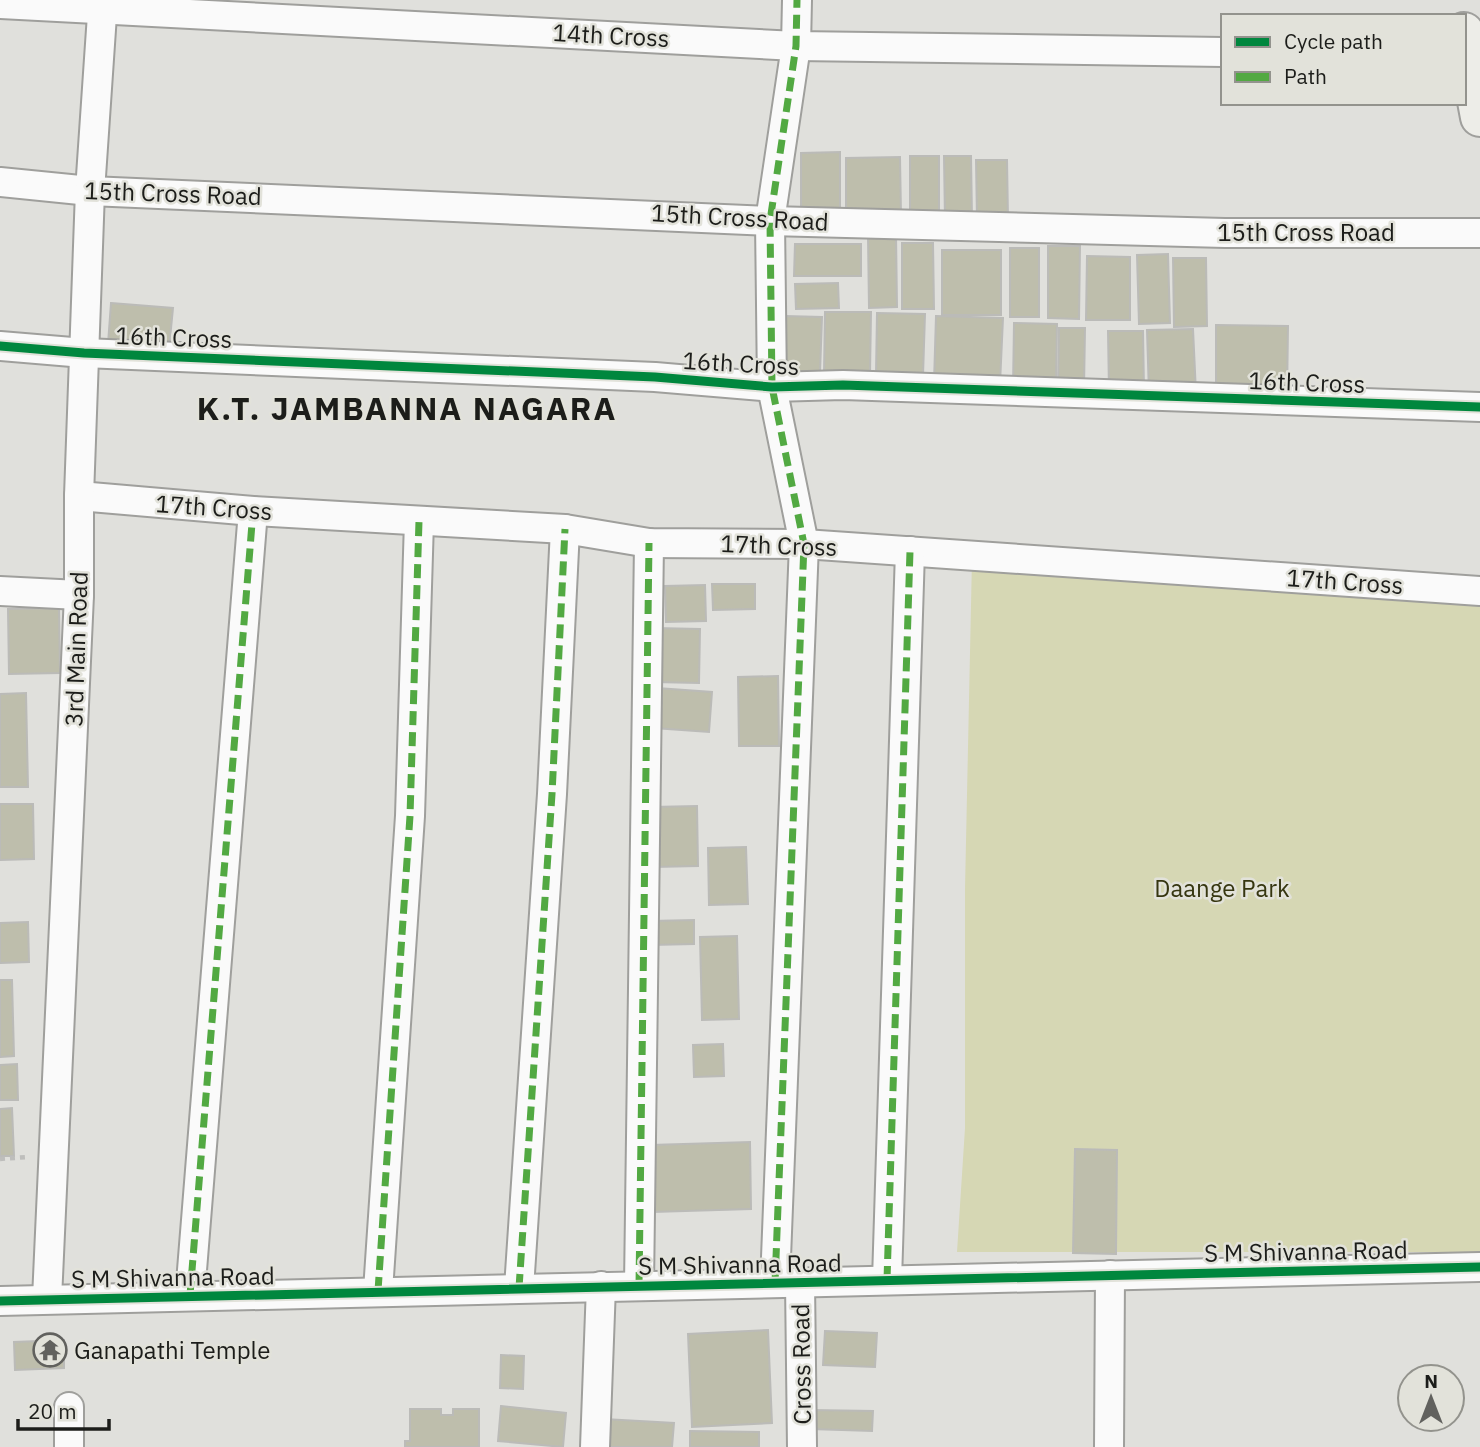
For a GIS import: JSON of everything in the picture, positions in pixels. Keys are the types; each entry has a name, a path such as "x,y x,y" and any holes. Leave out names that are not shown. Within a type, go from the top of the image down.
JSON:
{"street":[{"name":"Cross Road","path":"797,0 796,46 770,220 772,387 804,544 787,1282 802,1447"},
{"name":"14th Cross","path":"0,4 103,5 796,46 1221,52"},
{"name":"3rd Main Road","path":"47,1299 79,596 79,496 90,191 103,5"},
{"path":"1466,46 1480,117"},
{"name":"15th Cross Road","path":"0,182 90,191 770,220 1225,233 1480,233"},
{"name":"16th Cross","path":"0,346 84,353 654,377 772,387 843,385 1480,407"},
{"name":"17th Cross","path":"79,496 253,511 565,529 649,543 804,544 1480,591"},
{"path":"190,1295 253,511"},
{"path":"378,1291 410,816 419,521"},
{"path":"519,1288 551,821 565,529"},
{"path":"639,1286 649,543"},
{"path":"887,1280 910,551"},
{"path":"0,592 79,596"},
{"name":"S M Shivanna Road","path":"0,1301 1480,1267"},
{"path":"1109,1447 1110,1275"},
{"path":"595,1447 601,1286"},
{"path":"69,1407 69,1447"}],"green space":[{"name":"Daange Park","path":"972,558 1480,601 1480,1252 957,1252 965,1128 965,889"}],"building":[{"path":"840,152 840,218 801,218 801,153"},
{"path":"910,156 939,156 939,219 910,219"},
{"path":"944,156 971,156 972,220 945,220"},
{"path":"900,157 901,215 846,216 846,158"},
{"path":"976,160 1007,160 1008,219 977,219"},
{"path":"896,234 897,307 869,308 868,235"},
{"path":"902,243 933,243 934,309 902,309"},
{"path":"795,244 861,244 861,276 794,276"},
{"path":"1048,246 1080,246 1079,319 1048,318"},
{"path":"1010,248 1039,248 1039,317 1010,317"},
{"path":"942,250 1001,250 1001,315 942,315"},
{"path":"1168,254 1170,323 1139,324 1137,255"},
{"path":"1087,256 1130,257 1130,320 1086,320"},
{"path":"1173,258 1206,258 1207,326 1174,327"},
{"path":"838,283 839,308 796,309 795,284"},
{"path":"111,303 173,308 169,349 108,344"},
{"path":"825,312 871,312 870,375 824,374"},
{"path":"877,313 925,314 923,376 876,375"},
{"path":"785,316 822,317 820,373 782,371"},
{"path":"936,316 1003,318 1000,384 934,382"},
{"path":"1014,323 1057,324 1056,388 1013,388"},
{"path":"1216,325 1288,326 1287,398 1216,398"},
{"path":"1059,328 1085,328 1084,389 1058,388"},
{"path":"1193,329 1196,393 1149,394 1147,330"},
{"path":"1108,331 1143,331 1144,391 1109,391"},
{"path":"712,584 755,584 755,609 713,610"},
{"path":"705,585 706,621 666,622 665,586"},
{"path":"59,608 60,673 9,674 8,609"},
{"path":"655,628 700,629 699,683 654,682"},
{"path":"778,676 779,746 739,746 738,677"},
{"path":"657,688 712,692 709,732 654,728"},
{"path":"26,693 28,787 0,787 0,694"},
{"path":"0,804 33,804 34,859 0,860"},
{"path":"697,806 698,866 654,867 652,807"},
{"path":"746,847 748,904 709,905 708,848"},
{"path":"694,920 694,944 651,945 650,921"},
{"path":"28,922 29,962 0,963 0,923"},
{"path":"737,936 739,1019 702,1020 700,937"},
{"path":"0,980 12,980 14,1056 0,1057"},
{"path":"723,1044 724,1076 694,1077 693,1045"},
{"path":"17,1064 18,1100 0,1100 0,1065"},
{"path":"12,1108 14,1156 0,1156 0,1109"},
{"path":"750,1142 751,1209 653,1212 651,1145"},
{"path":"1075,1149 1117,1150 1116,1254 1073,1253"},
{"path":"768,1330 772,1423 692,1427 688,1334"},
{"path":"825,1331 877,1333 875,1367 823,1365"},
{"path":"64,1340 64,1368 15,1370 14,1342"},
{"path":"501,1355 524,1356 523,1389 500,1388"},
{"path":"501,1406 566,1413 563,1447 498,1441"},
{"path":"410,1409 441,1409 441,1415 453,1415 453,1409 479,1409 479,1447 405,1447 405,1441 410,1441"},
{"path":"811,1410 873,1411 872,1431 811,1429"},
{"path":"604,1419 674,1423 672,1447 602,1447"},
{"path":"690,1431 759,1432 759,1447 690,1447"}],"marked path":[{"path":"775,1283 804,544 772,387 770,221 796,46 797,0"},
{"path":"190,1295 253,511"},
{"path":"378,1291 410,816 419,521"},
{"path":"519,1288 552,794 565,529"},
{"path":"639,1286 649,543"},
{"path":"887,1280 910,551"}],"cycle path":[{"path":"0,346 84,353 655,377 772,387 843,385 1480,407"},
{"path":"0,1301 1480,1267"}],"place":[{"name":"Ganapathi Temple","path":"50,1350"}],"district":[{"name":"K.T. JAMBANNA NAGARA","path":"407,408"}]}
